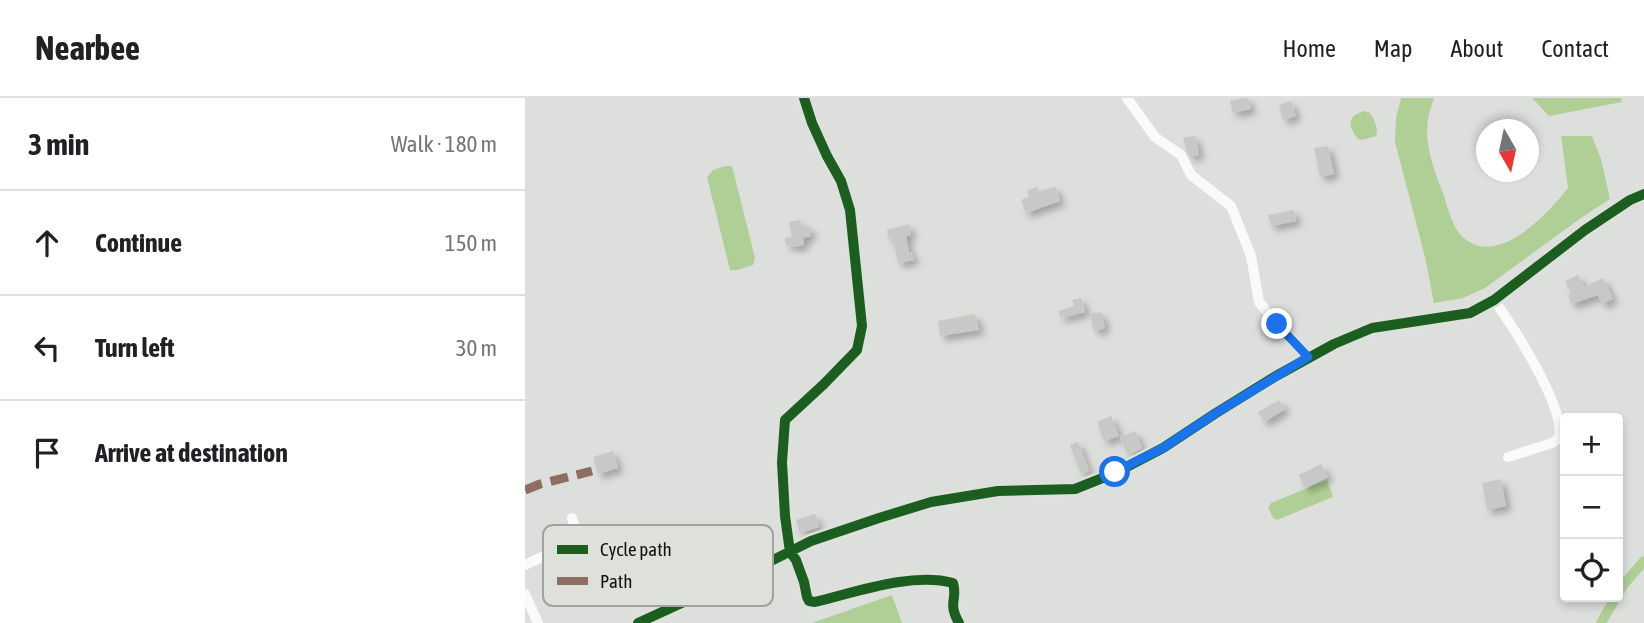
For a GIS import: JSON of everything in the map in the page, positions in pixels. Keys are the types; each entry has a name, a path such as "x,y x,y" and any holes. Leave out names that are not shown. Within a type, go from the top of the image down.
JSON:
{"street":[{"path":"804,98 822,145 841,181 850,210 862,326 857,350 785,421 782,462 790,552 796,560 809,601 815,602 891,584 947,581 953,583 953,607 959,623"},
{"path":"1127,98 1155,137 1181,155 1191,175 1231,206 1251,256 1259,302 1308,357"},
{"path":"773,560 811,541 931,502 998,491 1075,489 1163,448 1308,357 1334,344 1372,328 1471,313 1495,300 1585,230 1630,200 1644,194"},
{"path":"1495,300 1536,368 1560,425 1561,434 1559,439 1508,457"},
{"path":"572,519 574,525"},
{"path":"525,565 543,557"},
{"path":"525,594 538,623"},
{"path":"638,623 674,606"}],"shaded area":[{"path":"1401,98 1434,98 1427,128 1431,157 1454,224 1459,233 1473,244 1487,247 1518,236 1547,212 1568,188 1561,136 1592,136 1601,159 1610,199 1485,288 1463,298 1434,303 1395,142 1396,118"},
{"path":"1532,98 1621,98 1622,102 1549,116"},
{"path":"1365,111 1373,118 1377,133 1376,136 1362,140 1355,135 1351,122 1354,115"},
{"path":"732,166 755,258 753,265 737,270 730,270 707,177 713,170"},
{"path":"1327,480 1333,497 1277,520 1273,518 1268,507 1271,503"},
{"path":"892,595 902,623 812,623"}],"building":[{"path":"1248,98 1251,109 1233,113 1230,101"},
{"path":"1291,101 1296,116 1283,120 1279,105"},
{"path":"1195,136 1199,155 1191,157 1183,138"},
{"path":"1328,146 1334,174 1320,177 1314,148"},
{"path":"1055,186 1060,201 1026,213 1021,200 1029,197 1027,190 1037,187 1039,192"},
{"path":"1294,210 1296,221 1271,226 1268,215"},
{"path":"800,220 801,227 809,226 811,236 803,238 804,245 786,246 785,238 792,237 789,222"},
{"path":"909,224 911,235 906,236 909,252 912,252 914,260 898,263 893,239 889,240 887,230"},
{"path":"1578,275 1584,287 1603,278 1613,299 1602,304 1598,295 1571,304 1568,295 1571,294 1565,281"},
{"path":"1081,298 1085,312 1061,318 1058,311 1074,306 1072,300"},
{"path":"1101,312 1105,328 1094,331 1090,314"},
{"path":"975,314 979,330 940,336 938,321"},
{"path":"1279,400 1285,409 1264,422 1258,412"},
{"path":"1111,416 1119,436 1104,441 1097,422"},
{"path":"1135,431 1142,448 1128,456 1120,437"},
{"path":"1078,442 1089,471 1081,474 1070,445"},
{"path":"613,451 618,468 598,474 593,457"},
{"path":"1321,464 1328,477 1305,488 1299,475"},
{"path":"1501,479 1506,506 1487,510 1482,483"},
{"path":"815,514 819,527 800,533 796,520"}],"waterway":[{"path":"1623,586 1644,561"},
{"path":"1601,623 1613,602"}],"marked path":[{"path":"525,490 592,471"}],"cycle path":[{"path":"804,98 812,123 841,181 850,210 862,326 857,350 785,420 782,462 790,552 796,560 809,601 815,602 902,582 937,580 953,583 953,606 959,623"},
{"path":"773,560 811,541 931,502 998,491 1075,489 1115,473 1163,448 1276,376 1334,344 1372,328 1470,313 1494,300 1585,230 1630,200 1644,194"},
{"path":"638,623 675,606"}],"route":[{"path":"1115,472 1163,448 1308,357 1277,324"}]}
